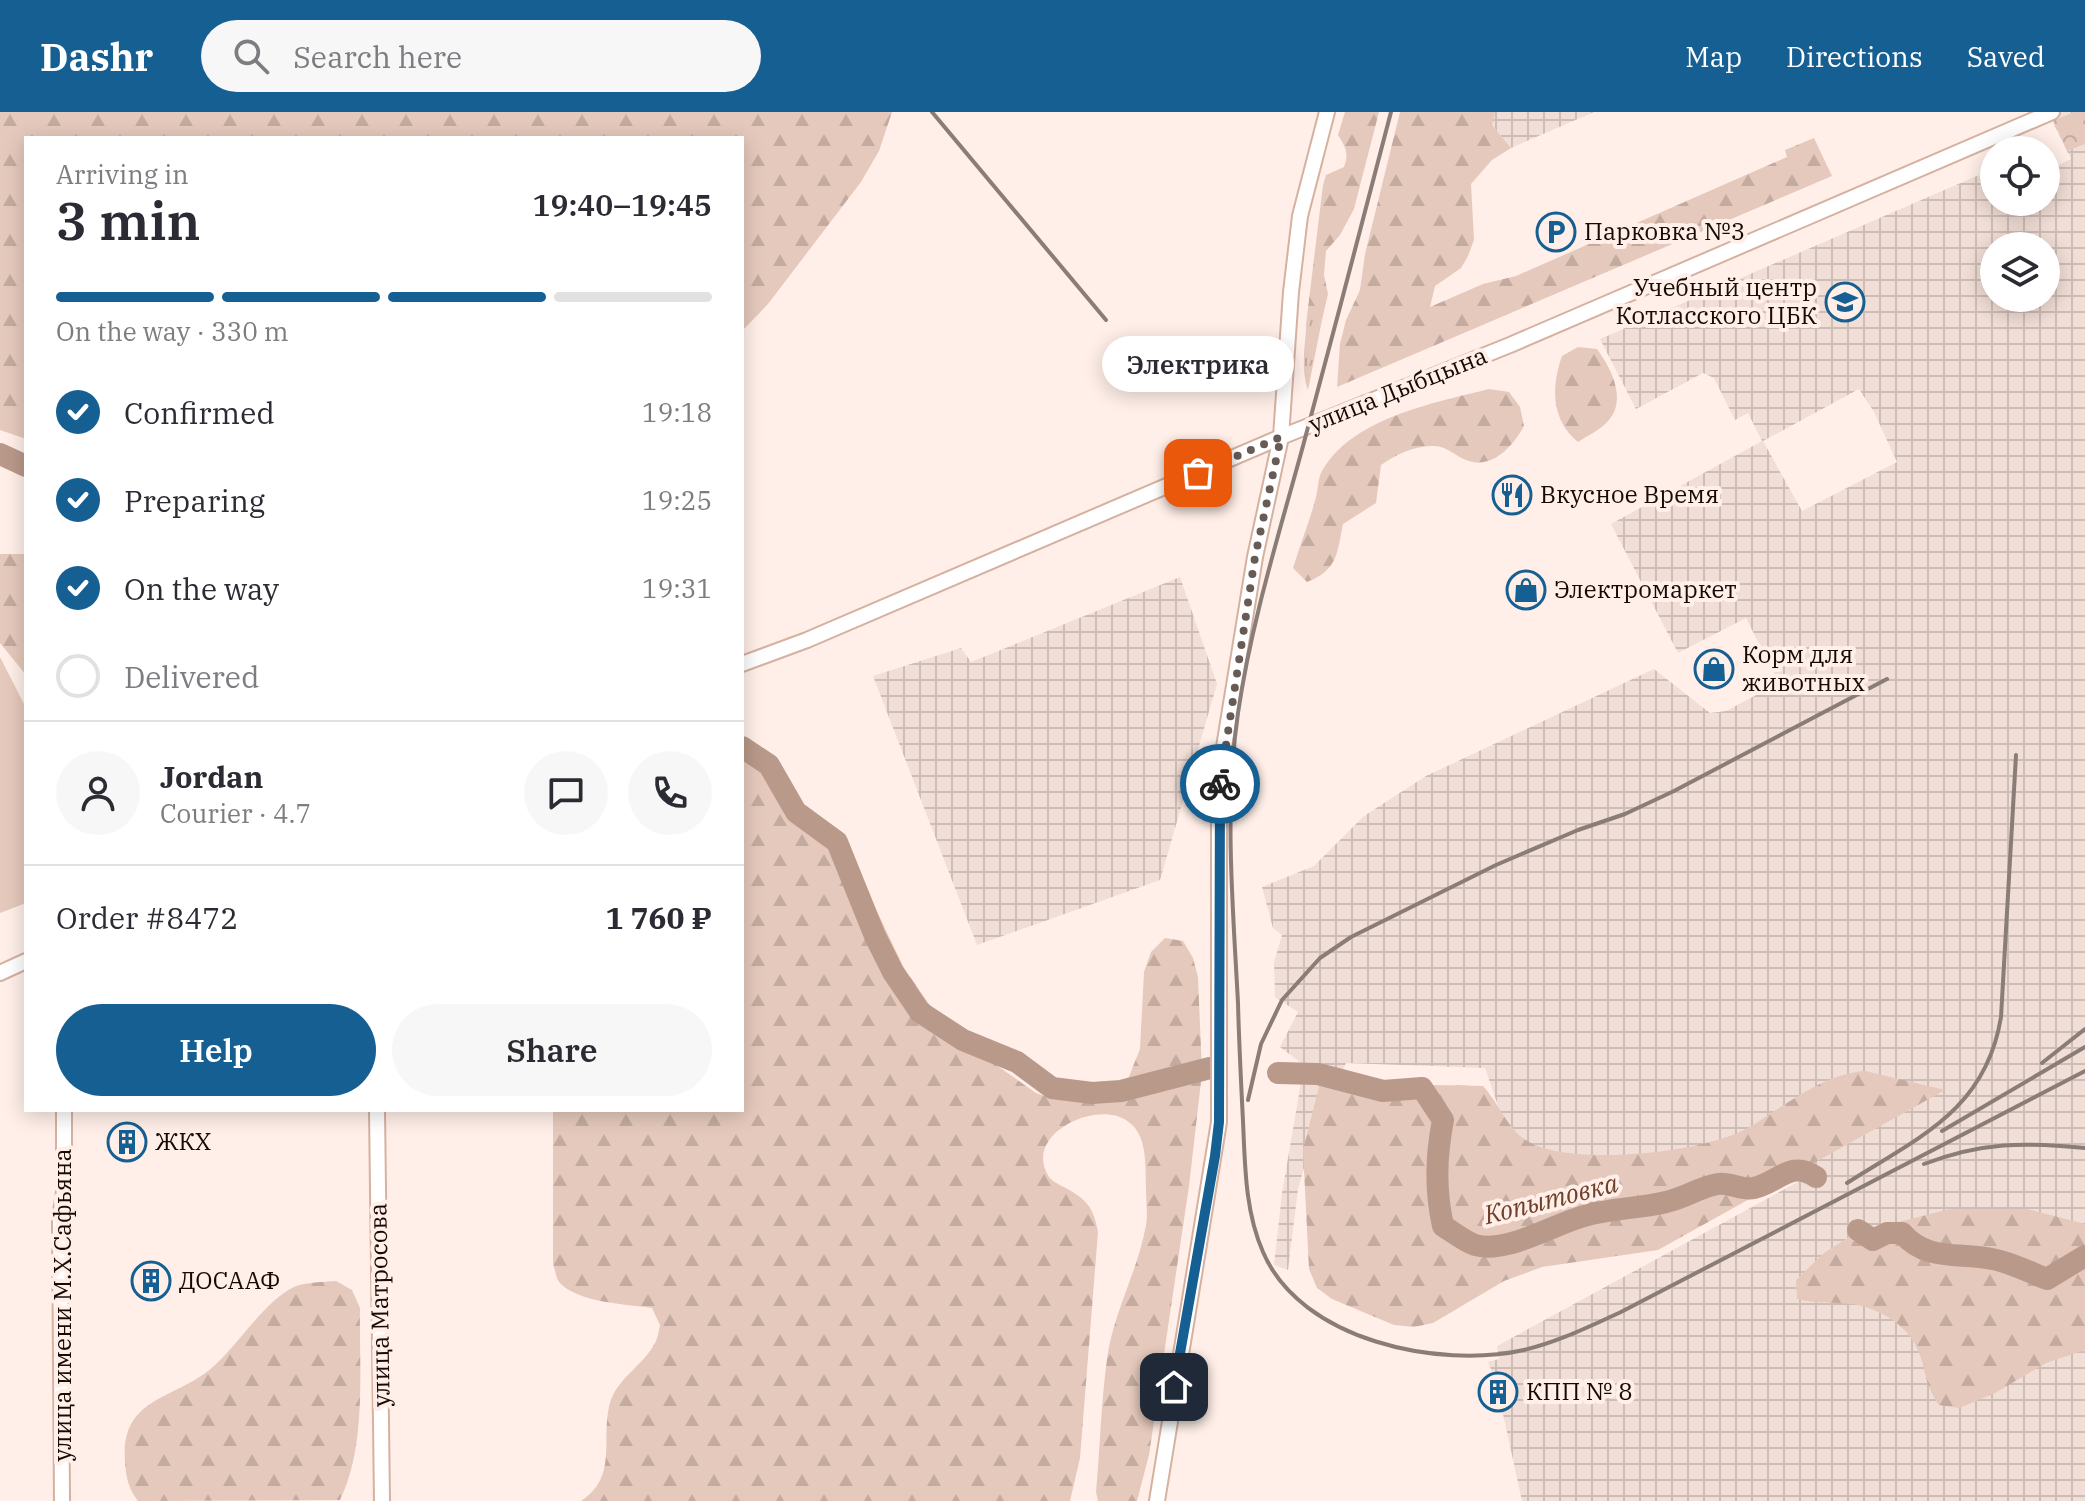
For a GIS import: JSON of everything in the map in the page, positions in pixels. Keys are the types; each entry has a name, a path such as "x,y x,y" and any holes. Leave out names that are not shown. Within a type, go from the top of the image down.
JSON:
{"street":[{"path":"1157,1501 1219,1122 1219,810 1224,747 1255,557 1281,437 1291,292 1300,216 1327,112"},
{"name":"улица Дыбцына","path":"744,663 807,640 1281,437 1510,345 2052,112"},
{"path":"0,973 24,962"},
{"name":"улица имени М.Х.Сафьяна","path":"62,1501 60,1218 64,1192 64,1112"},
{"name":"улица Матросова","path":"377,1112 382,1501"}],"shaded area":[{"path":"1495,112 1594,112 1511,148 1491,124"},
{"path":"2048,112 2085,112 2085,1501 1522,1501 1503,1414 1496,1402 1488,1407 1478,1389 1495,1379 1488,1362 1499,1359 1497,1346 1805,1178 1526,1187 1485,1068 1346,1063 1311,1143 1298,1189 1288,1270 1274,1265 1282,1193 1304,1065 1280,1047 1298,1012 1275,997 1274,962 1282,935 1273,928 1262,887 1314,866 1364,816 1426,776 1654,669 1710,713 1726,711 1779,683 1746,618 1678,653 1611,524 1762,441 1748,413 1735,420 1714,378 1703,373 1636,409 1600,339 1979,175 1980,216 2060,216 2060,164 2071,159","holes":["1859,389 1874,412 1897,462 1802,511 1763,441"]},
{"path":"1180,577 1217,684 1160,880 977,945 873,676 961,648 971,662"}],"green space":[{"path":"0,112 892,112 879,151 861,182 768,304 744,329 744,136 24,136 24,438 0,430"},
{"path":"1345,112 1379,112 1354,209 1340,235 1326,251 1324,275 1328,294 1322,320 1313,311 1307,316 1323,185 1326,175 1344,167 1346,158 1345,147 1338,135"},
{"path":"1400,112 1495,112 1492,125 1511,148 1492,160 1471,184 1474,240 1461,268 1435,286 1430,307 1483,284 1516,276 1787,157 1785,150 1814,138 1832,176 1337,387 1340,344 1346,320 1360,290 1365,254"},
{"path":"2074,112 2085,112 2085,144 2067,151 2053,121"},
{"path":"1313,310 1322,320 1308,390 1304,353 1307,316"},
{"path":"1578,347 1597,349 1612,374 1617,403 1609,420 1578,442 1558,413 1555,391 1562,356"},
{"path":"1489,389 1509,392 1520,407 1524,426 1502,453 1478,463 1444,448 1427,446 1393,458 1381,465 1376,503 1343,524 1337,552 1325,572 1307,582 1293,568 1314,506 1321,473 1334,454 1372,426 1395,416"},
{"path":"0,554 24,554 24,673 0,643"},
{"path":"0,657 24,704 24,904 0,913"},
{"path":"744,751 809,811 859,874 904,968 956,1043 989,1060 1036,1093 1053,1099 1091,1101 1110,1097 1126,1084 1140,1049 1144,972 1151,952 1165,938 1183,941 1193,958 1198,977 1202,1073 1189,1186 1149,1455 1137,1501 1098,1501 1096,1492 1110,1342 1142,1242 1147,1216 1145,1157 1140,1136 1127,1121 1117,1116 1104,1114 1074,1121 1061,1128 1044,1150 1043,1163 1049,1177 1088,1205 1098,1232 1080,1458 1070,1501 581,1501 593,1491 604,1469 607,1416 613,1394 650,1351 660,1325 652,1308 616,1304 567,1289 558,1280 553,1264 553,1112 744,1112"},
{"path":"1865,1071 1945,1090 1658,1250 1542,1267 1504,1281 1433,1323 1414,1327 1394,1325 1332,1299 1317,1288 1309,1269 1303,1150 1319,1087 1328,1072 1383,1084 1483,1086 1509,1124 1529,1142 1549,1150 1608,1155 1674,1150 1731,1135 1820,1084 1849,1073"},
{"path":"1950,1209 2027,1209 2085,1224 2085,1350 2046,1363 1995,1393 1959,1408 1939,1405 1930,1389 1917,1348 1899,1325 1881,1313 1862,1306 1797,1299 1796,1280 1824,1253 1855,1233"},
{"path":"336,1281 352,1290 360,1308 358,1431 349,1478 340,1500 138,1501 128,1482 125,1461 126,1439 132,1423 142,1411 215,1365 283,1293 304,1284"}],"waterway":[{"name":"Копытовка","path":"0,454 24,465"},
{"name":"Копытовка","path":"744,748 769,765 796,812 837,842 875,936 893,972 920,1012 963,1040 1017,1062 1052,1088 1092,1093 1121,1091 1210,1068"},
{"name":"Копытовка","path":"1278,1073 1318,1074 1383,1091 1422,1088 1443,1120 1437,1173 1443,1226 1475,1245 1501,1246 1581,1217 1666,1202 1718,1184 1754,1188 1799,1170 1816,1177"},
{"name":"Копытовка","path":"1858,1230 1873,1240 1887,1233 1902,1233 1912,1242 1933,1252 1999,1260 2047,1279 2085,1256"}],"railway":[{"path":"932,112 1106,320"},
{"path":"1391,112 1258,612 1234,749 1231,858 1245,1171 1257,1236 1282,1283 1308,1308 1340,1327 1376,1342 1414,1351 1453,1355 1490,1355 1524,1350 1619,1313 2085,1071"},
{"path":"1248,1100 1261,1044 1282,1000 1320,958 1351,937 1496,865 1578,830 1625,814 1674,791 1887,679"},
{"path":"1847,1183 1945,1118 1981,1076 1993,1049 2001,1017 2016,755"},
{"path":"2042,1063 2085,1029"},
{"path":"1942,1131 2085,1047"},
{"path":"1924,1164 1965,1151 2003,1146 2085,1148"}],"way so far":[{"path":"1198,473 1281,437 1255,557 1220,784"}],"place":[{"name":"Парковка №3","path":"1556,232"},
{"name":"Учебный центр Котласского ЦБК","path":"1845,302"},
{"name":"Электрика","path":"1198,473"},
{"name":"Вкусное Время","path":"1512,495"},
{"name":"Электромаркет","path":"1526,590"},
{"name":"Корм для животных","path":"1714,669"},
{"name":"ЖКХ","path":"127,1142"},
{"name":"ДОСААФ","path":"151,1281"},
{"name":"КПП № 8","path":"1498,1392"}],"route":[{"path":"1174,1387 1219,1122 1220,784"}]}
